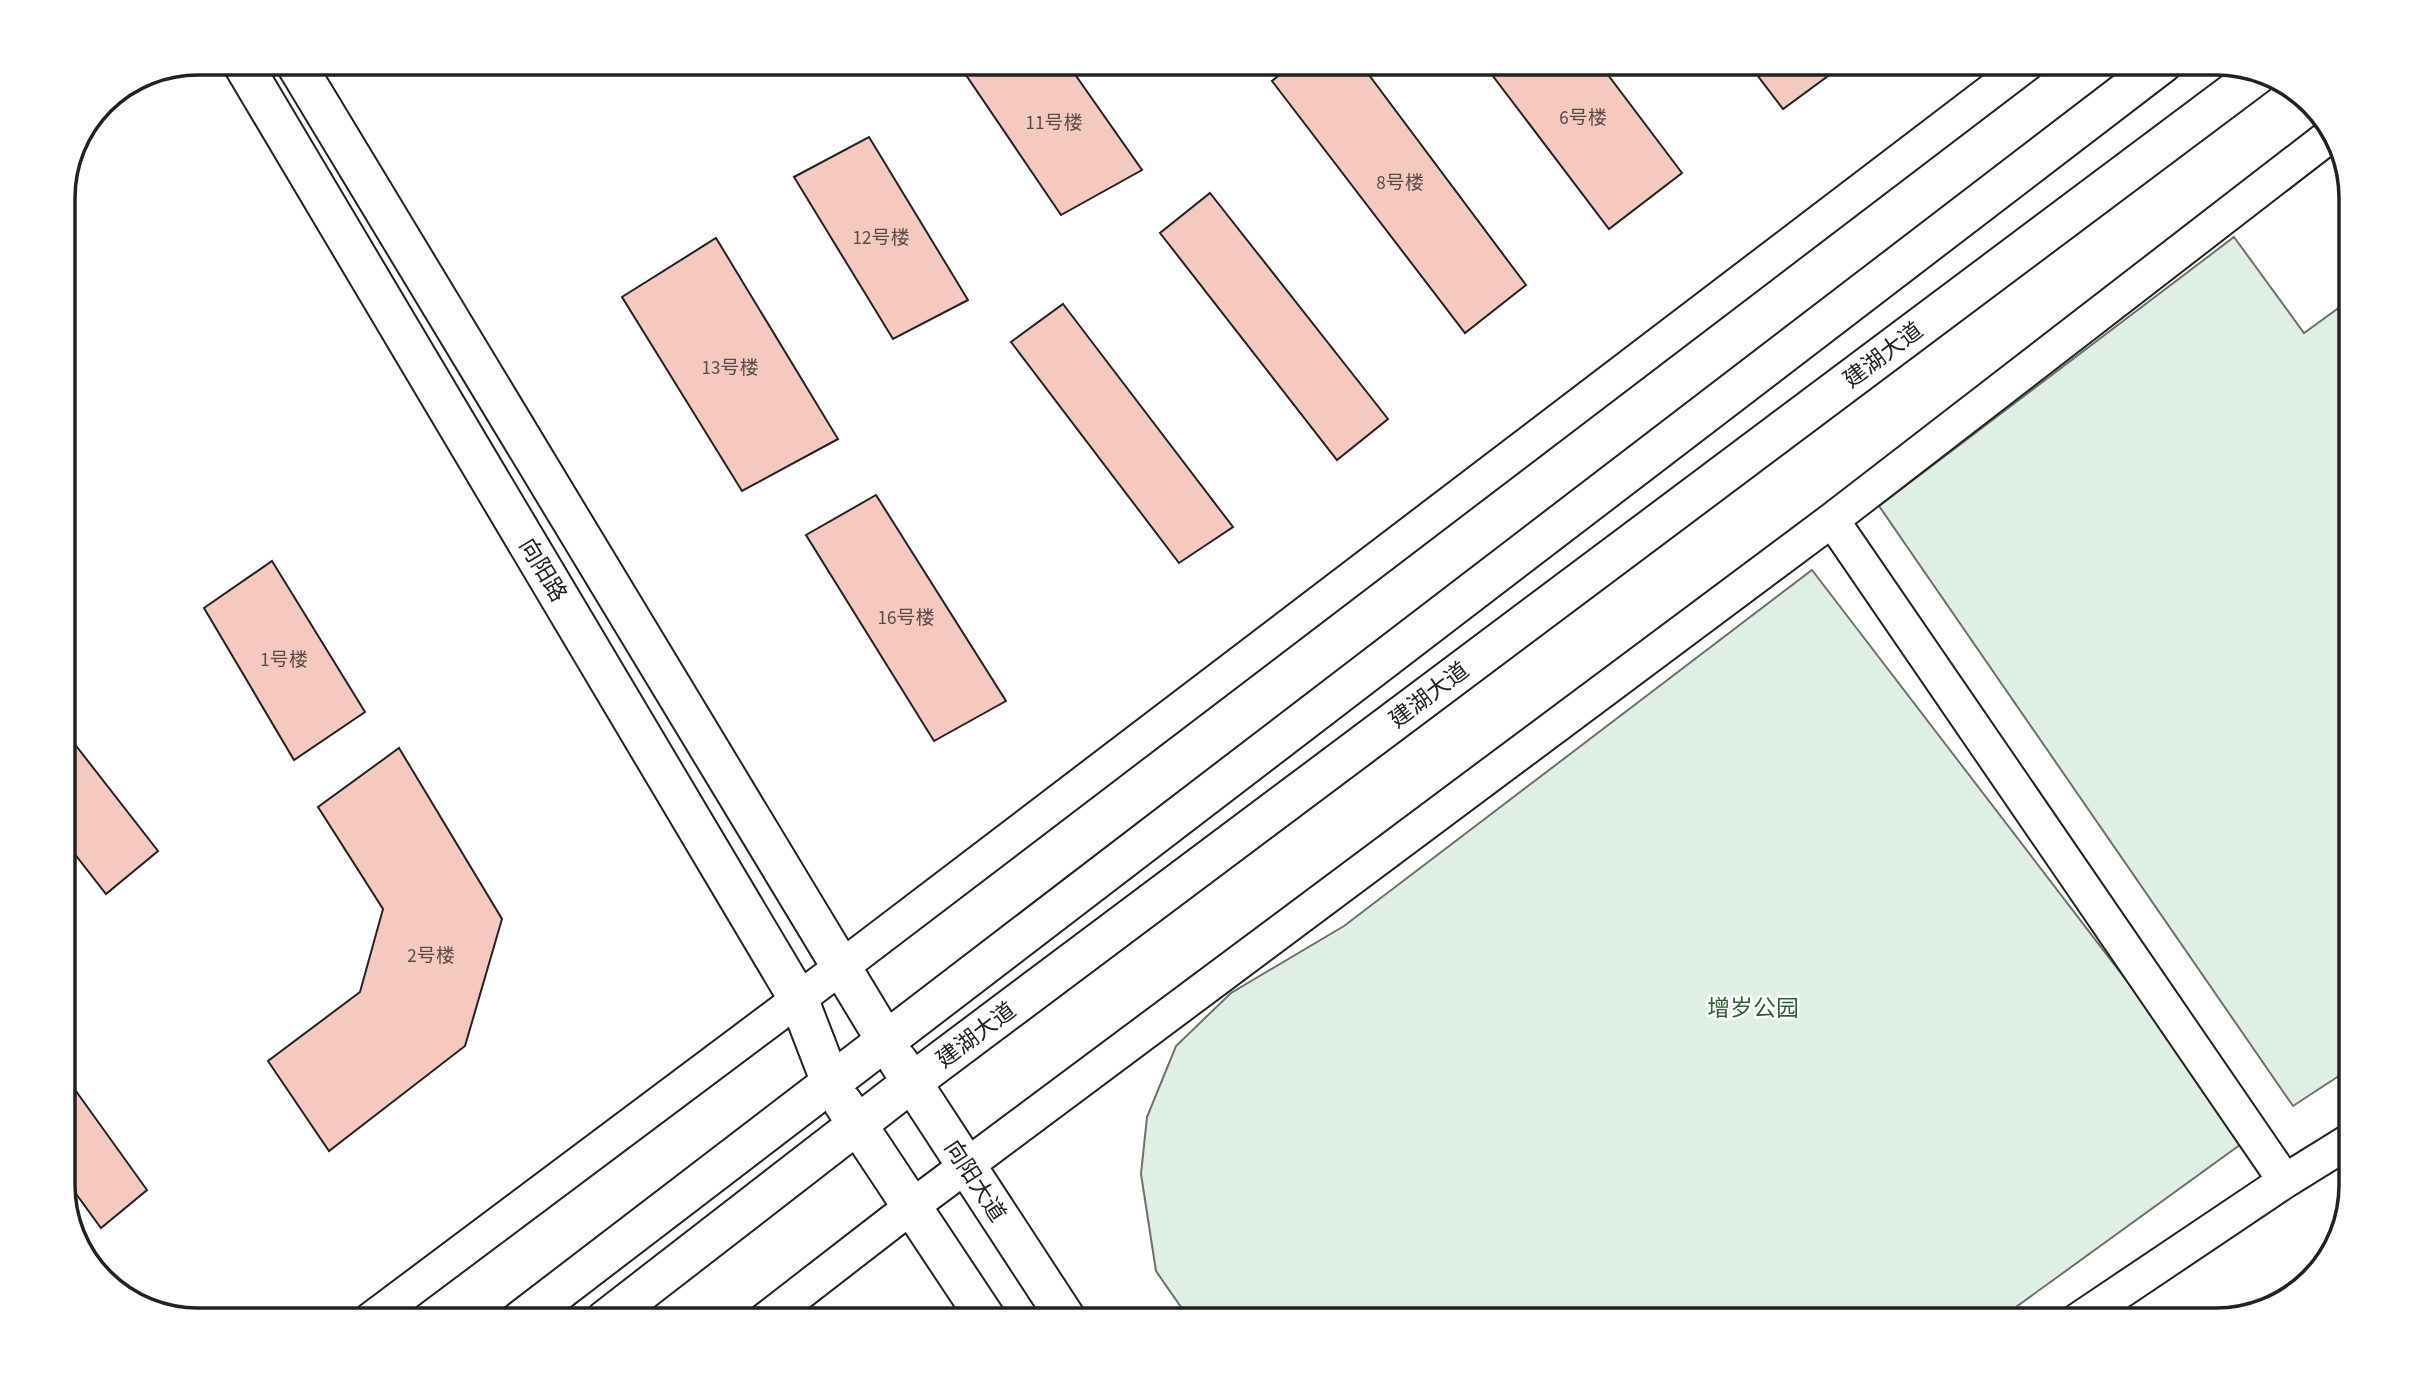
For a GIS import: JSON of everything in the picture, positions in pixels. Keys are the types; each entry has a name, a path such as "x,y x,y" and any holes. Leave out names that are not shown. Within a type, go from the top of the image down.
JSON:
{"main road":[{"path":"537,1308 2147,75"},
{"name":"向阳路","path":"250,76 799,1000 831,1083"},
{"path":"303,76 886,1041"},
{"name":"建湖大道","path":"621,1308 911,1083 2250,80"},
{"name":"向阳大道","path":"886,1041 1059,1308"},
{"path":"831,1083 978,1308"}],"street":[{"path":"386,1308 799,1000 2012,75"},
{"path":"781,1308 911,1207 1832,520 2324,140"},
{"path":"1832,520 2285,1181"},
{"path":"2096,1308 2339,1147"}],"green space":[{"path":"2234,237 2304,333 2338,308 2339,1076 2293,1106 1879,506"},
{"name":"增岁公园","path":"1812,570 2248,1139 2015,1308 1182,1308 1156,1271 1141,1174 1147,1117 1176,1046 1231,993 1344,926"}],"building":[{"path":"1279,75 1369,75 1526,285 1465,333 1272,81"},
{"path":"1492,75 1608,75 1682,173 1609,229"},
{"path":"1757,75 1829,75 1783,109"},
{"path":"966,76 1076,76 1142,170 1061,215"},
{"path":"869,137 968,300 893,339 794,177"},
{"path":"1210,193 1388,419 1337,460 1160,233"},
{"path":"716,238 838,439 742,491 622,297"},
{"path":"1063,304 1233,527 1179,563 1011,342"},
{"path":"876,495 1006,701 934,741 806,535"},
{"path":"272,561 365,712 294,760 204,608"},
{"path":"76,746 158,851 106,894 76,856"},
{"path":"399,748 502,919 465,1046 329,1151 268,1061 360,992 383,909 318,807"},
{"path":"76,1091 147,1190 101,1228 76,1194"}]}
